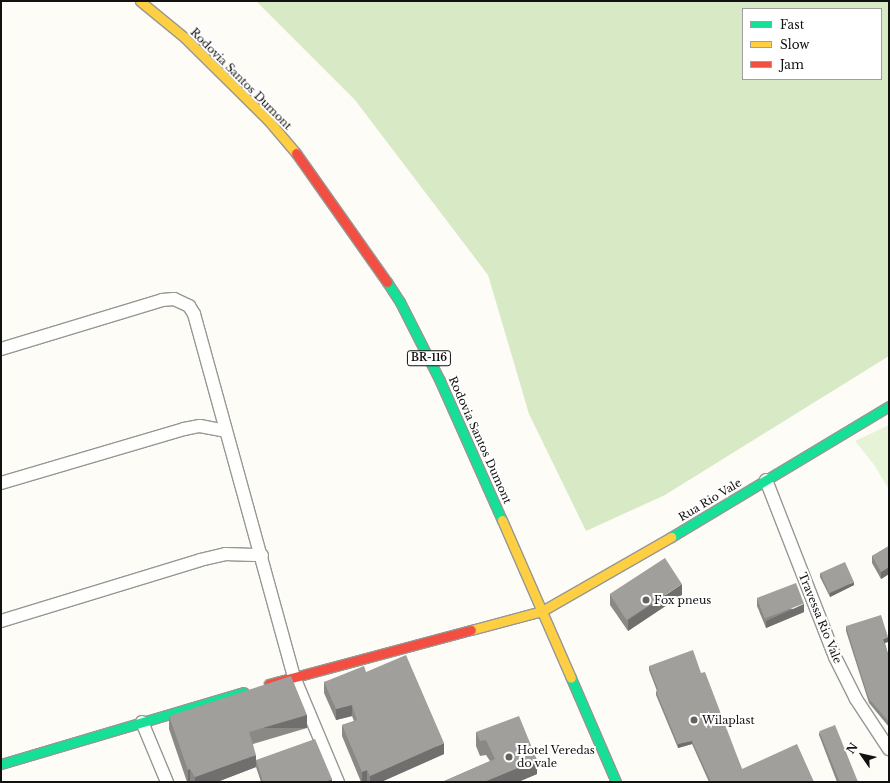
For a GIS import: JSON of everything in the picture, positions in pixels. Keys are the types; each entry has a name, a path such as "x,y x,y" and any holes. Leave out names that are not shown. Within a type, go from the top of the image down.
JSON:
{"main road":[{"name":"Rodovia Santos Dumont","path":"140,1 185,38 268,120 308,166 400,302 440,381 616,782"},
{"name":"Rua Rio Vale","path":"1,764 294,677 542,611 889,406"}],"street":[{"path":"1,349 162,300 182,301 190,306 194,314 262,554 294,677 338,782"},
{"path":"1,483 184,429 200,426 226,431"},
{"name":"Travessa Rio Vale","path":"766,480 835,657 856,699 889,750"},
{"path":"1,621 200,560 231,554 262,554"},
{"path":"142,722 167,782"}],"green space":[{"path":"256,1 889,1 889,356 665,495 586,531 529,414 488,275 355,100"},
{"path":"889,425 889,490 875,466 855,441"}],"building":[{"path":"889,546 889,567 881,572 872,556"},
{"name":"Fox pneus","path":"665,558 682,584 627,620 610,594"},
{"path":"845,562 854,582 829,593 820,573"},
{"path":"796,583 804,604 765,619 757,598"},
{"path":"881,615 888,637 883,639 889,657 889,722 869,699 846,626"},
{"name":"Wilaplast","path":"693,650 701,673 705,672 742,769 797,744 814,782 711,782 692,741 678,744 656,691 658,690 649,666"},
{"path":"406,655 444,743 370,776 367,770 362,772 342,725 357,720 352,705 336,709 324,682 364,666 366,672"},
{"path":"291,676 307,715 249,732 256,755 195,777 190,769 188,770 169,716"},
{"path":"519,716 537,760 484,782 442,782 495,759 486,740 480,741 476,732"},
{"path":"835,725 858,782 840,782 819,731"},
{"path":"315,739 332,779 324,782 263,782 256,760"}],"traffic: fast":[{"path":"387,282 400,302 440,381 502,520"},
{"path":"671,537 889,406"},
{"path":"571,678 616,782"},
{"path":"1,764 244,692"}],"traffic: slow":[{"path":"140,1 185,38 268,120 296,153"},
{"path":"502,520 571,678"},
{"path":"471,630 542,611 671,537"}],"traffic: jam":[{"path":"296,153 387,282"},
{"path":"269,684 471,630"}],"place":[{"name":"Fox pneus","path":"646,600"},
{"name":"Wilaplast","path":"694,720"},
{"name":"Hotel Veredas do vale","path":"509,757"}]}
